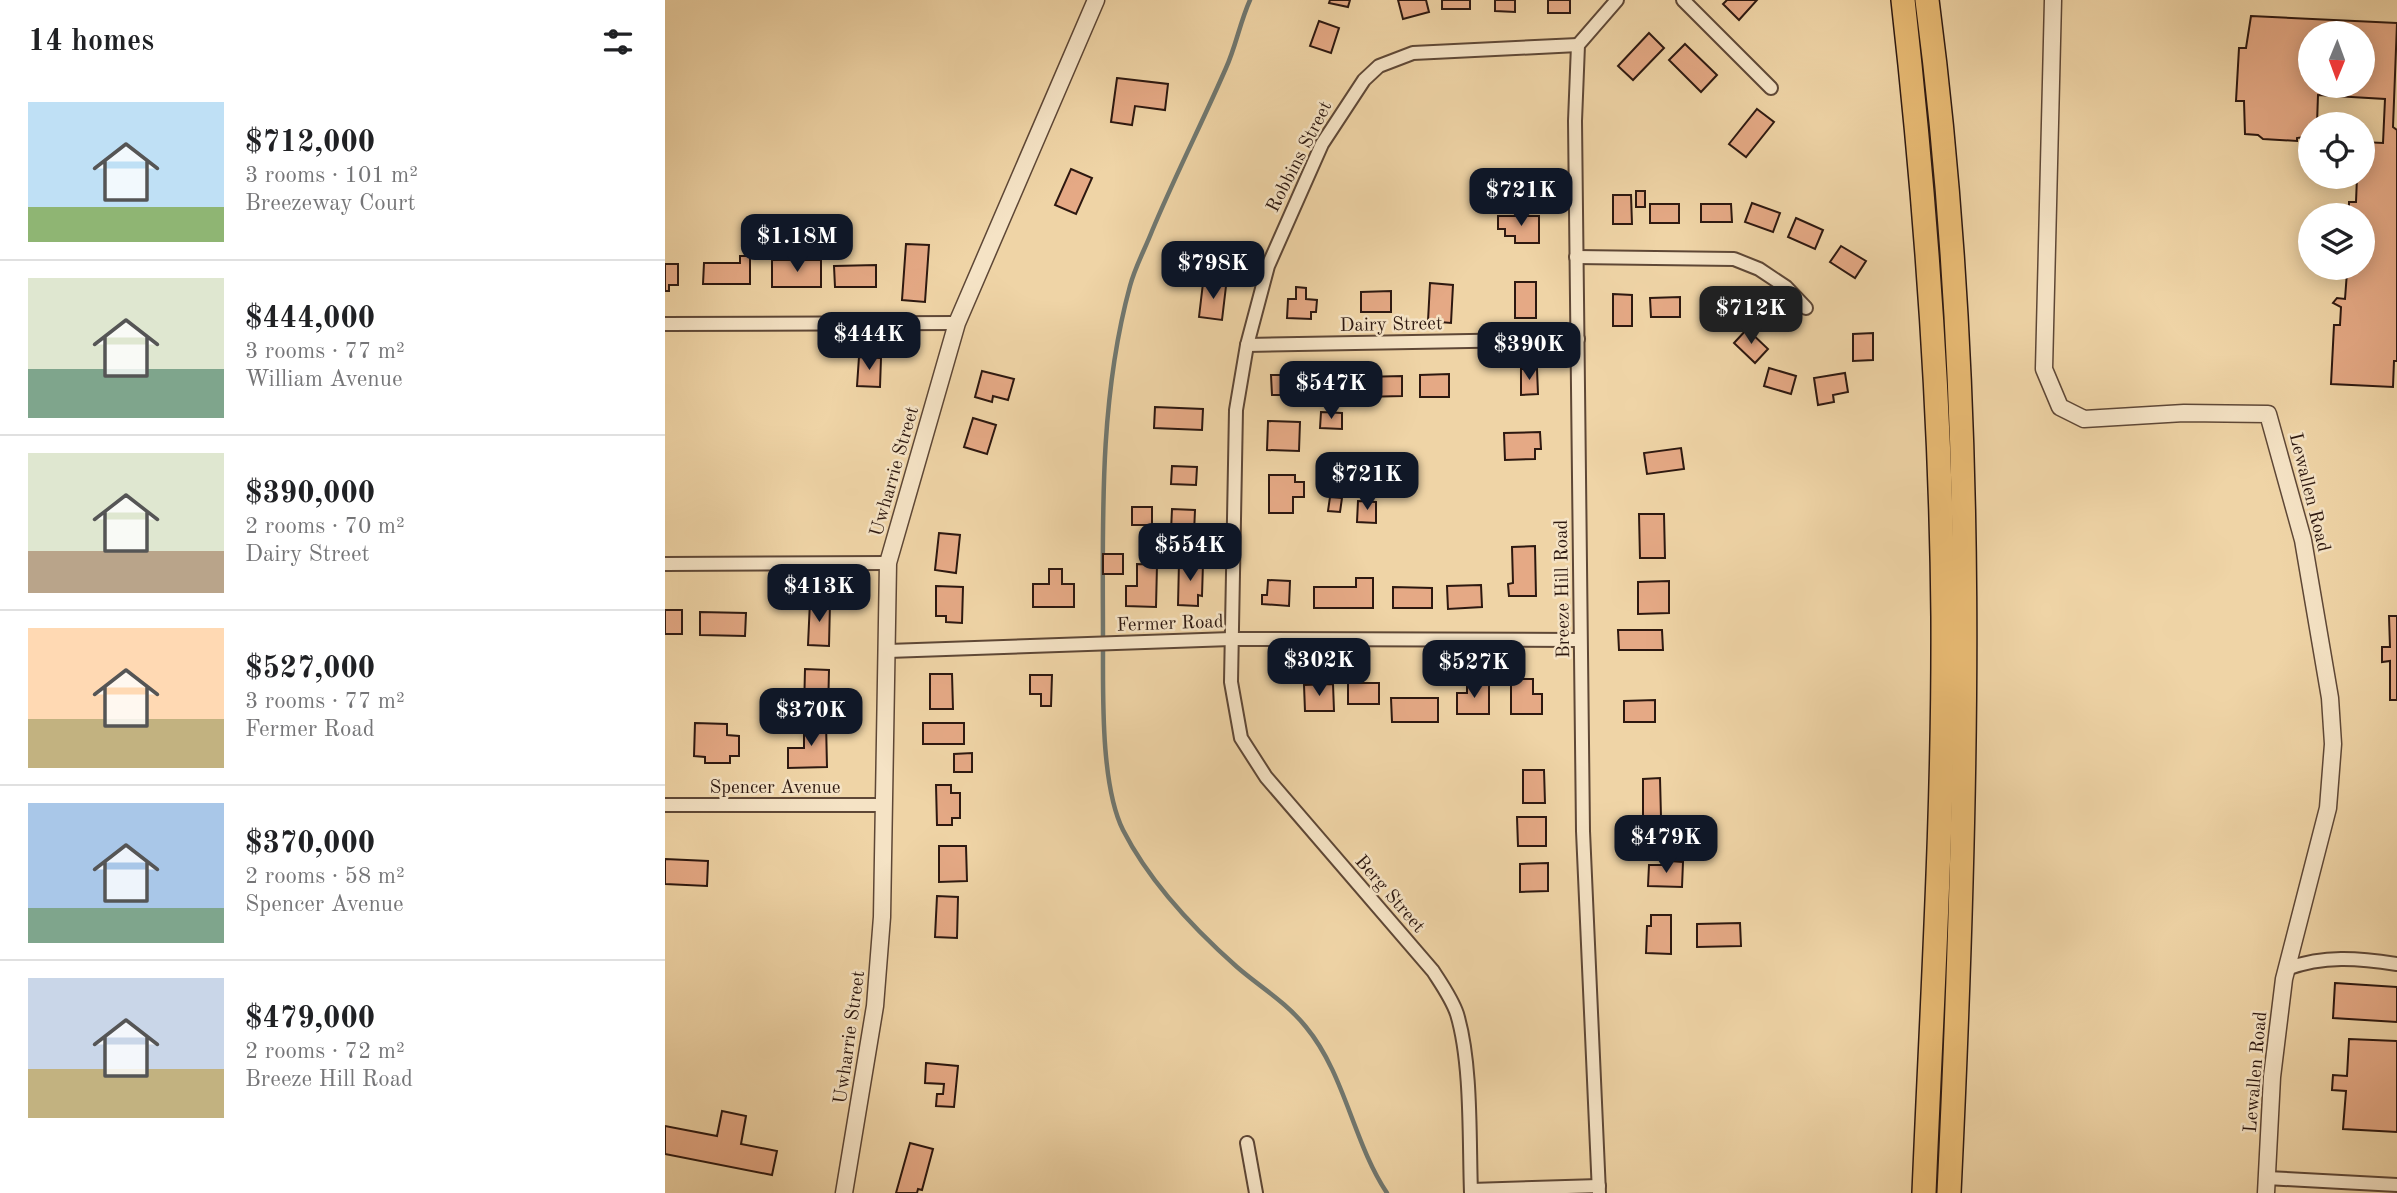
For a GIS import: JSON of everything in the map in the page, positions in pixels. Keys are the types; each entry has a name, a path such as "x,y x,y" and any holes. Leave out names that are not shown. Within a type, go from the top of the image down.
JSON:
{"highway":[{"path":"1903,0 1927,238 1943,616 1935,932 1924,1193"},
{"path":"1927,0 1952,232 1961,386 1965,581 1965,769 1949,1193"}],"street":[{"name":"Uwharrie Street","path":"844,1193 875,1006 882,917 888,563 957,323 1096,0"},
{"path":"1578,45 1617,0"},
{"path":"1683,0 1771,88"},
{"name":"Lewallen Road","path":"2053,0 2044,369 2060,407 2084,419 2184,413 2268,414 2304,540 2330,698 2333,744 2328,808 2286,969 2272,1077 2267,1185"},
{"name":"Breeze Hill Road","path":"1578,45 1576,257 1583,831 1599,1189"},
{"name":"Robbins Street","path":"1231,639 1235,422 1247,345 1268,266 1286,221 1335,121 1379,66 1413,53 1578,45"},
{"path":"1576,257 1734,259 1777,281 1806,308"},
{"path":"665,324 957,323"},
{"name":"Dairy Street","path":"1247,345 1578,339"},
{"path":"665,564 888,563"},
{"name":"Fermer Road","path":"888,651 1231,639 1580,640"},
{"name":"Berg Street","path":"1231,639 1235,715 1241,738 1252,758 1433,971 1456,1011 1465,1068 1471,1191"},
{"name":"Spencer Avenue","path":"665,805 884,805"},
{"path":"2286,969 2324,959 2355,958 2397,964"},
{"path":"1247,1143 1256,1193"},
{"path":"2267,1185 2397,1185"},
{"path":"1471,1191 1599,1189"}],"building":[{"path":"1330,0 1350,0 1348,7 1329,3"},
{"path":"1398,0 1426,0 1429,12 1403,19"},
{"path":"1442,0 1470,0 1470,9 1442,9"},
{"path":"1495,0 1515,0 1515,12 1495,11"},
{"path":"1548,0 1570,0 1570,13 1548,13"},
{"path":"1727,0 1757,0 1739,20 1723,4"},
{"path":"2251,16 2355,21 2298,21 2298,98 2318,98 2317,112 2298,112 2297,141 2263,139 2258,135 2245,134 2244,101 2236,101 2239,48 2246,48"},
{"path":"1319,21 1339,28 1331,53 1310,46"},
{"path":"2375,22 2397,23 2393,127 2397,130 2397,361 2394,361 2393,387 2331,384 2334,325 2340,325 2341,307 2333,303 2337,298 2345,299 2346,280 2375,280 2375,203 2349,202 2356,202 2357,189 2375,189 2375,143 2383,143 2385,99 2368,98 2375,98"},
{"path":"1649,33 1664,48 1633,80 1618,66"},
{"path":"1685,44 1717,75 1701,92 1669,60"},
{"path":"1117,78 1168,84 1165,110 1135,106 1132,125 1111,122"},
{"path":"1757,109 1774,122 1746,157 1729,144"},
{"path":"1071,169 1092,178 1076,214 1055,205"},
{"path":"1636,191 1645,191 1645,207 1636,207"},
{"path":"1613,195 1631,195 1632,224 1613,224"},
{"path":"1752,203 1780,213 1773,232 1745,222"},
{"path":"1650,204 1679,204 1679,223 1650,223"},
{"path":"1701,204 1731,204 1732,222 1701,222"},
{"path":"1498,216 1539,216 1539,243 1515,243 1515,236 1505,236 1505,229 1498,229"},
{"path":"1796,218 1823,230 1815,249 1788,237"},
{"path":"906,244 929,245 925,302 902,300"},
{"path":"1841,246 1866,261 1855,278 1830,262"},
{"path":"740,256 750,256 750,284 703,284 704,263 740,263"},
{"path":"772,260 821,260 821,287 772,287"},
{"path":"665,264 678,264 678,285 669,285 669,291 665,291"},
{"path":"876,265 876,287 835,287 834,266"},
{"path":"1515,282 1536,282 1536,318 1515,318"},
{"path":"1203,283 1226,286 1222,320 1199,317"},
{"path":"1430,283 1453,285 1451,323 1428,321"},
{"path":"1296,287 1306,288 1306,299 1317,300 1316,312 1311,312 1311,319 1287,318 1288,299 1296,299"},
{"path":"1391,291 1391,312 1361,312 1361,292"},
{"path":"1613,294 1632,295 1632,326 1613,326"},
{"path":"1680,297 1680,317 1651,317 1650,298"},
{"path":"1703,298 1732,298 1732,318 1703,318"},
{"path":"1747,329 1768,349 1755,363 1734,343"},
{"path":"1873,333 1873,360 1853,361 1853,334"},
{"path":"859,357 881,358 880,387 857,386"},
{"path":"1769,368 1796,376 1791,394 1764,386"},
{"path":"1521,369 1537,369 1538,394 1521,395"},
{"path":"982,371 1014,379 1008,400 993,396 992,402 975,397"},
{"path":"1845,373 1848,392 1833,395 1834,402 1818,405 1814,378"},
{"path":"1299,374 1321,374 1322,395 1299,395"},
{"path":"1449,374 1449,397 1420,397 1420,375"},
{"path":"1271,375 1296,375 1296,395 1272,395"},
{"path":"1402,376 1402,396 1362,397 1362,377"},
{"path":"1155,407 1203,409 1202,430 1154,428"},
{"path":"1321,412 1342,413 1342,429 1320,428"},
{"path":"973,418 996,425 987,454 964,447"},
{"path":"1268,421 1300,422 1299,451 1267,450"},
{"path":"1540,432 1541,449 1535,449 1535,459 1505,460 1504,433"},
{"path":"1681,448 1684,469 1647,474 1644,453"},
{"path":"1172,466 1197,467 1196,485 1171,484"},
{"path":"1359,466 1359,478 1332,479 1332,467"},
{"path":"1269,475 1295,475 1295,482 1304,482 1304,497 1293,497 1293,513 1269,513"},
{"path":"1330,497 1342,498 1340,512 1328,511"},
{"path":"1358,501 1376,502 1376,523 1357,522"},
{"path":"1132,507 1152,507 1152,525 1132,525"},
{"path":"1172,509 1195,510 1194,533 1171,531"},
{"path":"1639,514 1664,514 1665,558 1640,558"},
{"path":"939,533 960,535 956,573 935,570"},
{"path":"1535,546 1536,596 1509,596 1508,584 1513,583 1512,547"},
{"path":"1103,554 1123,554 1123,574 1103,574"},
{"path":"1179,562 1203,563 1202,596 1198,595 1198,606 1178,605"},
{"path":"1137,564 1157,565 1156,607 1126,606 1126,586 1137,586"},
{"path":"1049,569 1062,569 1062,584 1074,584 1074,607 1033,607 1033,584 1049,584"},
{"path":"1356,578 1373,578 1373,608 1314,608 1314,587 1356,587"},
{"path":"1268,580 1290,581 1289,606 1262,604 1262,595 1267,595"},
{"path":"1669,581 1669,613 1638,614 1638,582"},
{"path":"1481,585 1482,607 1448,609 1447,586"},
{"path":"936,586 963,587 962,623 946,622 946,616 936,616"},
{"path":"1393,587 1432,588 1432,608 1393,608"},
{"path":"810,601 830,602 829,646 808,645"},
{"path":"665,610 682,610 682,634 665,634"},
{"path":"700,612 746,613 745,636 700,635"},
{"path":"2389,616 2397,616 2397,700 2390,700 2390,661 2382,662 2382,647 2390,647"},
{"path":"1618,630 1662,630 1663,650 1619,650"},
{"path":"805,669 829,670 828,713 804,712"},
{"path":"930,674 952,674 953,709 930,709"},
{"path":"1030,675 1052,675 1051,706 1041,706 1041,694 1030,694"},
{"path":"1511,679 1533,679 1533,694 1542,694 1542,714 1511,714"},
{"path":"1348,683 1379,683 1379,704 1348,704"},
{"path":"1333,684 1334,711 1305,711 1304,685"},
{"path":"1467,684 1489,684 1489,714 1457,714 1457,693 1467,693"},
{"path":"1391,698 1438,698 1438,722 1392,722"},
{"path":"1655,700 1655,722 1624,722 1624,701"},
{"path":"804,722 826,722 827,767 788,768 788,748 804,748"},
{"path":"695,723 727,724 727,735 739,736 739,756 730,756 730,763 705,763 705,757 694,756"},
{"path":"923,723 964,723 964,744 923,744"},
{"path":"972,753 972,772 954,772 954,754"},
{"path":"1523,770 1544,770 1545,803 1523,803"},
{"path":"1660,778 1661,817 1643,817 1643,779"},
{"path":"936,785 951,785 951,793 960,793 960,818 952,818 952,825 937,825"},
{"path":"1517,817 1546,817 1546,846 1518,846"},
{"path":"939,846 966,846 967,881 939,882"},
{"path":"665,859 708,861 707,886 665,884"},
{"path":"1670,861 1683,862 1682,887 1648,886 1649,865 1670,865"},
{"path":"1548,863 1548,891 1520,892 1520,864"},
{"path":"937,896 958,897 957,938 935,937"},
{"path":"1651,915 1671,915 1671,954 1646,953 1647,926 1651,926"},
{"path":"1740,923 1741,946 1697,947 1697,924"},
{"path":"2335,983 2397,987 2397,1022 2333,1018"},
{"path":"2349,1039 2397,1041 2397,1132 2343,1129 2346,1091 2332,1090 2333,1075 2347,1076"},
{"path":"926,1063 958,1066 954,1107 936,1106 937,1094 943,1094 944,1084 925,1083"},
{"path":"722,1111 746,1116 741,1144 777,1151 772,1175 665,1154 665,1126 717,1136"},
{"path":"910,1143 933,1149 922,1190 918,1189 917,1193 896,1193"}],"waterway":[{"path":"1250,0 1226,68 1135,272 1120,330 1107,420 1103,511 1103,690 1107,766 1116,812 1123,830 1159,886 1221,952 1298,1018 1319,1046 1340,1087 1365,1152 1387,1193"}]}
